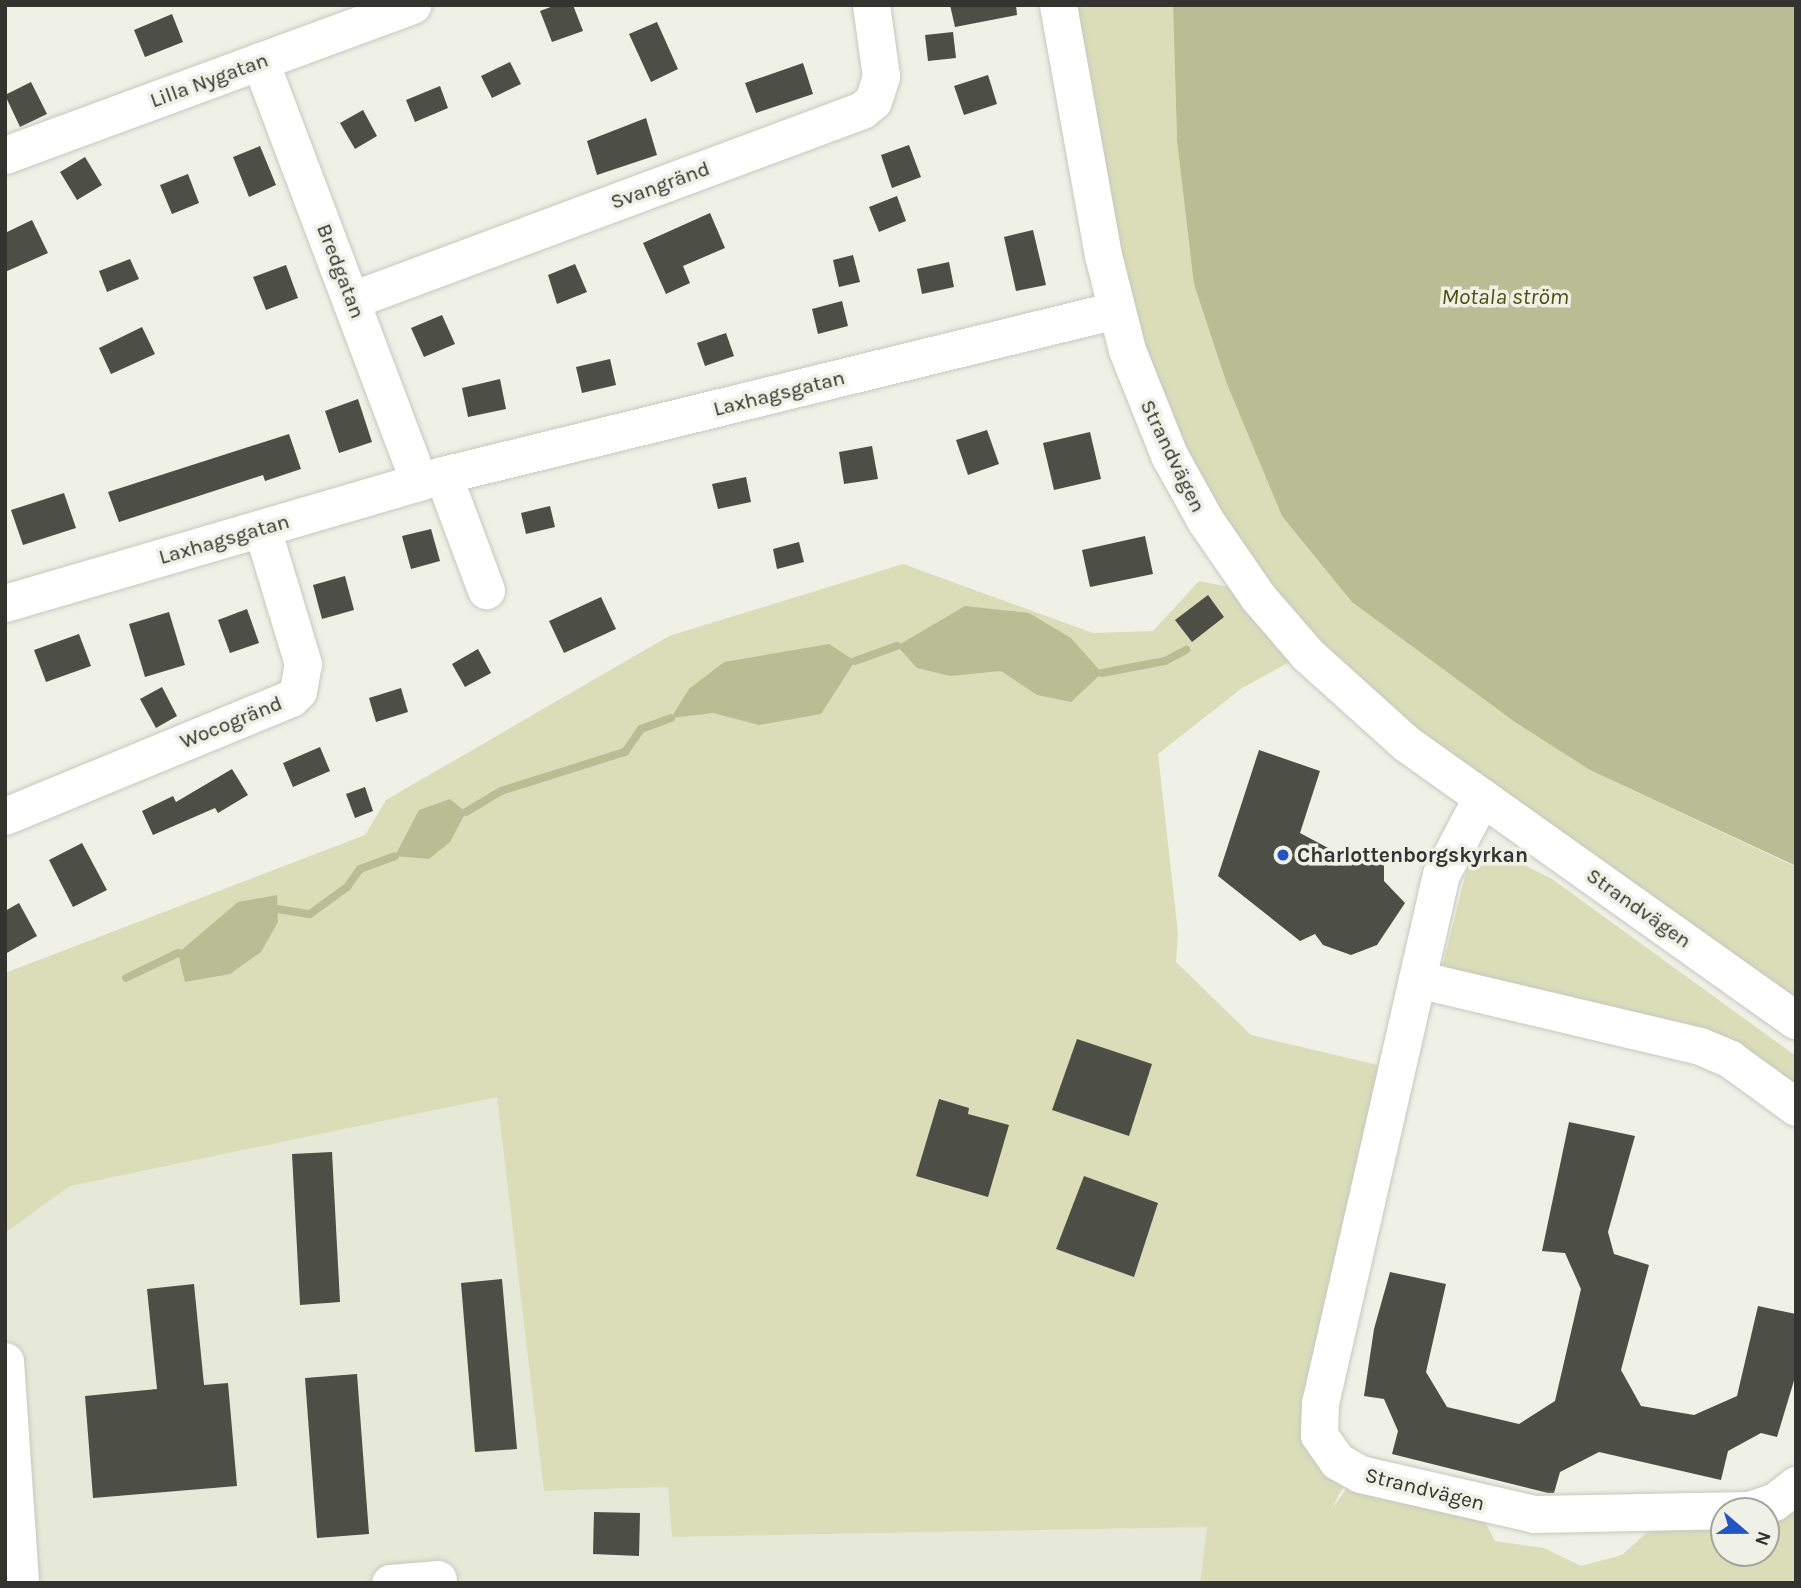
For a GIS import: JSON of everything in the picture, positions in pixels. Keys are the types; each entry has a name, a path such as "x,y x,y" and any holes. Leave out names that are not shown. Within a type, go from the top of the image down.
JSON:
{"street":[{"name":"Lilla Nygatan","path":"5,155 412,5"},
{"name":"Svangränd","path":"352,300 862,110 873,102 881,76 871,5"},
{"name":"Strandvägen","path":"1058,5 1115,310 1140,386 1169,455 1205,520 1258,597 1308,655 1366,710 1482,797 1796,1020"},
{"name":"Bredgatan","path":"260,61 352,300 431,478"},
{"name":"Laxhagsgatan","path":"5,603 431,478 1115,310"},
{"path":"431,478 486,590"},
{"name":"Wocogränd","path":"5,816 291,698 298,691 303,664 262,528"},
{"name":"Strandvägen","path":"1482,797 1441,874 1320,1403 1319,1435 1328,1451 1360,1474 1534,1514 1749,1510 1774,1502 1796,1485"},
{"path":"1417,979 1700,1046 1730,1059 1796,1107"},
{"path":"5,1361 20,1583"},
{"path":"390,1583 438,1578"}],"shaded area":[{"path":"1067,5 1173,5 1177,140 1590,770 1796,867 1796,1033 1310,651 1242,688 1158,754 1178,933 1176,962 1251,1035 1403,1071 1319,1435 1351,1472 1331,1510 1347,1488 1389,1495 1482,1516 1495,1541 1544,1548 1581,1566 1622,1555 1652,1528 1710,1520 1710,1567 1780,1567 1780,1506 1796,1497 1796,1583 1200,1583 1207,1527 672,1537 668,1487 544,1491 497,1097 70,1186 5,1233 5,973 365,835 386,800 669,636 903,564 1093,633 1153,631 1199,581 1260,593 1145,392"},
{"path":"1496,851 1552,879 1796,1056 1796,1092 1456,978 1443,964 1468,864"},
{"path":"497,1096 545,1491 668,1487 672,1537 1207,1527 1200,1583 5,1583 5,1233 70,1186"}],"water":[{"name":"Motala ström","path":"1173,5 1796,5 1796,866 1590,770 1515,722 1352,602 1282,516 1227,384 1194,284 1177,140"},
{"path":"965,606 1029,613 1071,638 1102,673 1071,702 1037,695 1001,671 950,676 917,668 897,646"},
{"path":"829,644 855,661 821,714 759,725 713,713 671,718 689,689 724,662"},
{"path":"450,799 466,812 450,842 429,859 395,856 419,810"},
{"path":"277,895 278,922 261,952 230,974 185,982 178,953 238,902"}],"building":[{"path":"556,5 573,5 583,31 552,42 540,11"},
{"path":"950,5 1016,5 1017,15 955,27"},
{"path":"172,14 183,42 145,57 134,30"},
{"path":"657,22 678,69 651,82 629,34"},
{"path":"953,32 956,58 928,61 925,35"},
{"path":"510,62 521,84 492,98 481,76"},
{"path":"803,63 813,94 756,113 745,83"},
{"path":"988,75 997,104 964,115 954,86"},
{"path":"31,82 47,114 20,127 5,95"},
{"path":"440,86 448,108 415,122 406,100"},
{"path":"363,110 377,136 355,149 340,123"},
{"path":"646,118 657,155 597,175 587,141"},
{"path":"909,145 921,177 892,188 881,155"},
{"path":"260,146 276,185 249,197 233,157"},
{"path":"85,157 102,185 77,200 60,172"},
{"path":"188,174 199,203 172,214 160,185"},
{"path":"897,196 906,221 879,232 869,207"},
{"path":"710,213 725,248 683,266 690,283 666,294 643,243"},
{"path":"32,220 48,253 5,272 5,233"},
{"path":"1033,230 1046,285 1016,291 1004,237"},
{"path":"853,255 860,282 839,287 833,260"},
{"path":"130,259 139,279 107,292 99,271"},
{"path":"949,262 954,287 922,294 917,269"},
{"path":"575,264 587,292 557,304 548,275"},
{"path":"286,265 298,298 266,310 253,277"},
{"path":"842,301 848,326 818,334 812,309"},
{"path":"442,315 455,344 424,357 411,328"},
{"path":"142,327 155,354 111,374 99,348"},
{"path":"726,333 734,356 705,366 697,343"},
{"path":"610,359 616,385 582,393 576,367"},
{"path":"500,379 506,409 468,417 462,388"},
{"path":"358,399 372,442 339,453 325,411"},
{"path":"987,430 999,464 968,475 956,440"},
{"path":"1090,432 1101,479 1054,490 1043,443"},
{"path":"289,434 301,469 265,481 263,475 119,522 108,492"},
{"path":"872,446 878,479 844,484 839,452"},
{"path":"746,477 751,502 718,509 712,484"},
{"path":"64,493 76,528 23,545 11,510"},
{"path":"550,506 555,527 526,534 521,513"},
{"path":"431,529 440,561 411,569 402,536"},
{"path":"1145,536 1153,574 1090,587 1082,550"},
{"path":"799,542 804,562 777,569 773,549"},
{"path":"345,576 354,610 322,619 313,585"},
{"path":"1208,595 1224,617 1192,642 1175,620"},
{"path":"601,597 616,629 564,653 549,621"},
{"path":"247,609 259,643 230,653 218,620"},
{"path":"169,612 185,665 145,677 129,624"},
{"path":"79,634 91,666 46,682 34,650"},
{"path":"478,649 491,673 465,687 452,664"},
{"path":"162,687 177,716 156,728 140,699"},
{"path":"401,688 408,712 376,722 369,698"},
{"path":"320,747 330,771 293,787 283,763"},
{"name":"Charlottenborgskyrkan","path":"1259,750 1320,771 1300,833 1347,858 1362,852 1384,861 1384,881 1405,903 1377,945 1351,955 1323,945 1315,934 1300,941 1218,876"},
{"path":"232,769 248,795 218,813 215,808 153,835 142,811 173,796 176,802"},
{"path":"365,787 373,811 355,818 346,794"},
{"path":"82,843 107,890 73,907 49,860"},
{"path":"19,903 37,936 5,954 5,911"},
{"path":"1077,1039 1152,1064 1129,1136 1052,1110"},
{"path":"939,1099 969,1108 968,1114 1009,1125 988,1197 916,1176"},
{"path":"1569,1122 1635,1136 1608,1232 1614,1254 1649,1265 1621,1370 1641,1406 1694,1415 1737,1396 1758,1306 1796,1314 1796,1374 1777,1437 1761,1433 1728,1451 1721,1480 1599,1452 1560,1472 1554,1493 1548,1493 1392,1454 1398,1431 1384,1399 1364,1396 1374,1329 1390,1272 1446,1284 1426,1372 1447,1407 1519,1424 1555,1401 1581,1289 1565,1253 1542,1251"},
{"path":"332,1152 340,1302 300,1305 292,1154"},
{"path":"1084,1176 1158,1203 1134,1277 1056,1249"},
{"path":"502,1279 517,1449 475,1452 461,1283"},
{"path":"194,1284 204,1385 228,1383 237,1486 93,1498 85,1396 157,1389 147,1289"},
{"path":"357,1374 369,1534 317,1538 305,1378"},
{"path":"594,1512 640,1513 639,1556 593,1554"}],"waterway":[{"path":"855,661 897,646"},
{"path":"1102,673 1165,661 1186,650"},
{"path":"466,812 501,791 625,752 641,729 671,718"},
{"path":"277,909 310,914 347,887 360,869 395,856"},
{"path":"126,978 178,953"}],"place":[{"name":"Charlottenborgskyrkan","path":"1283,855"}]}
